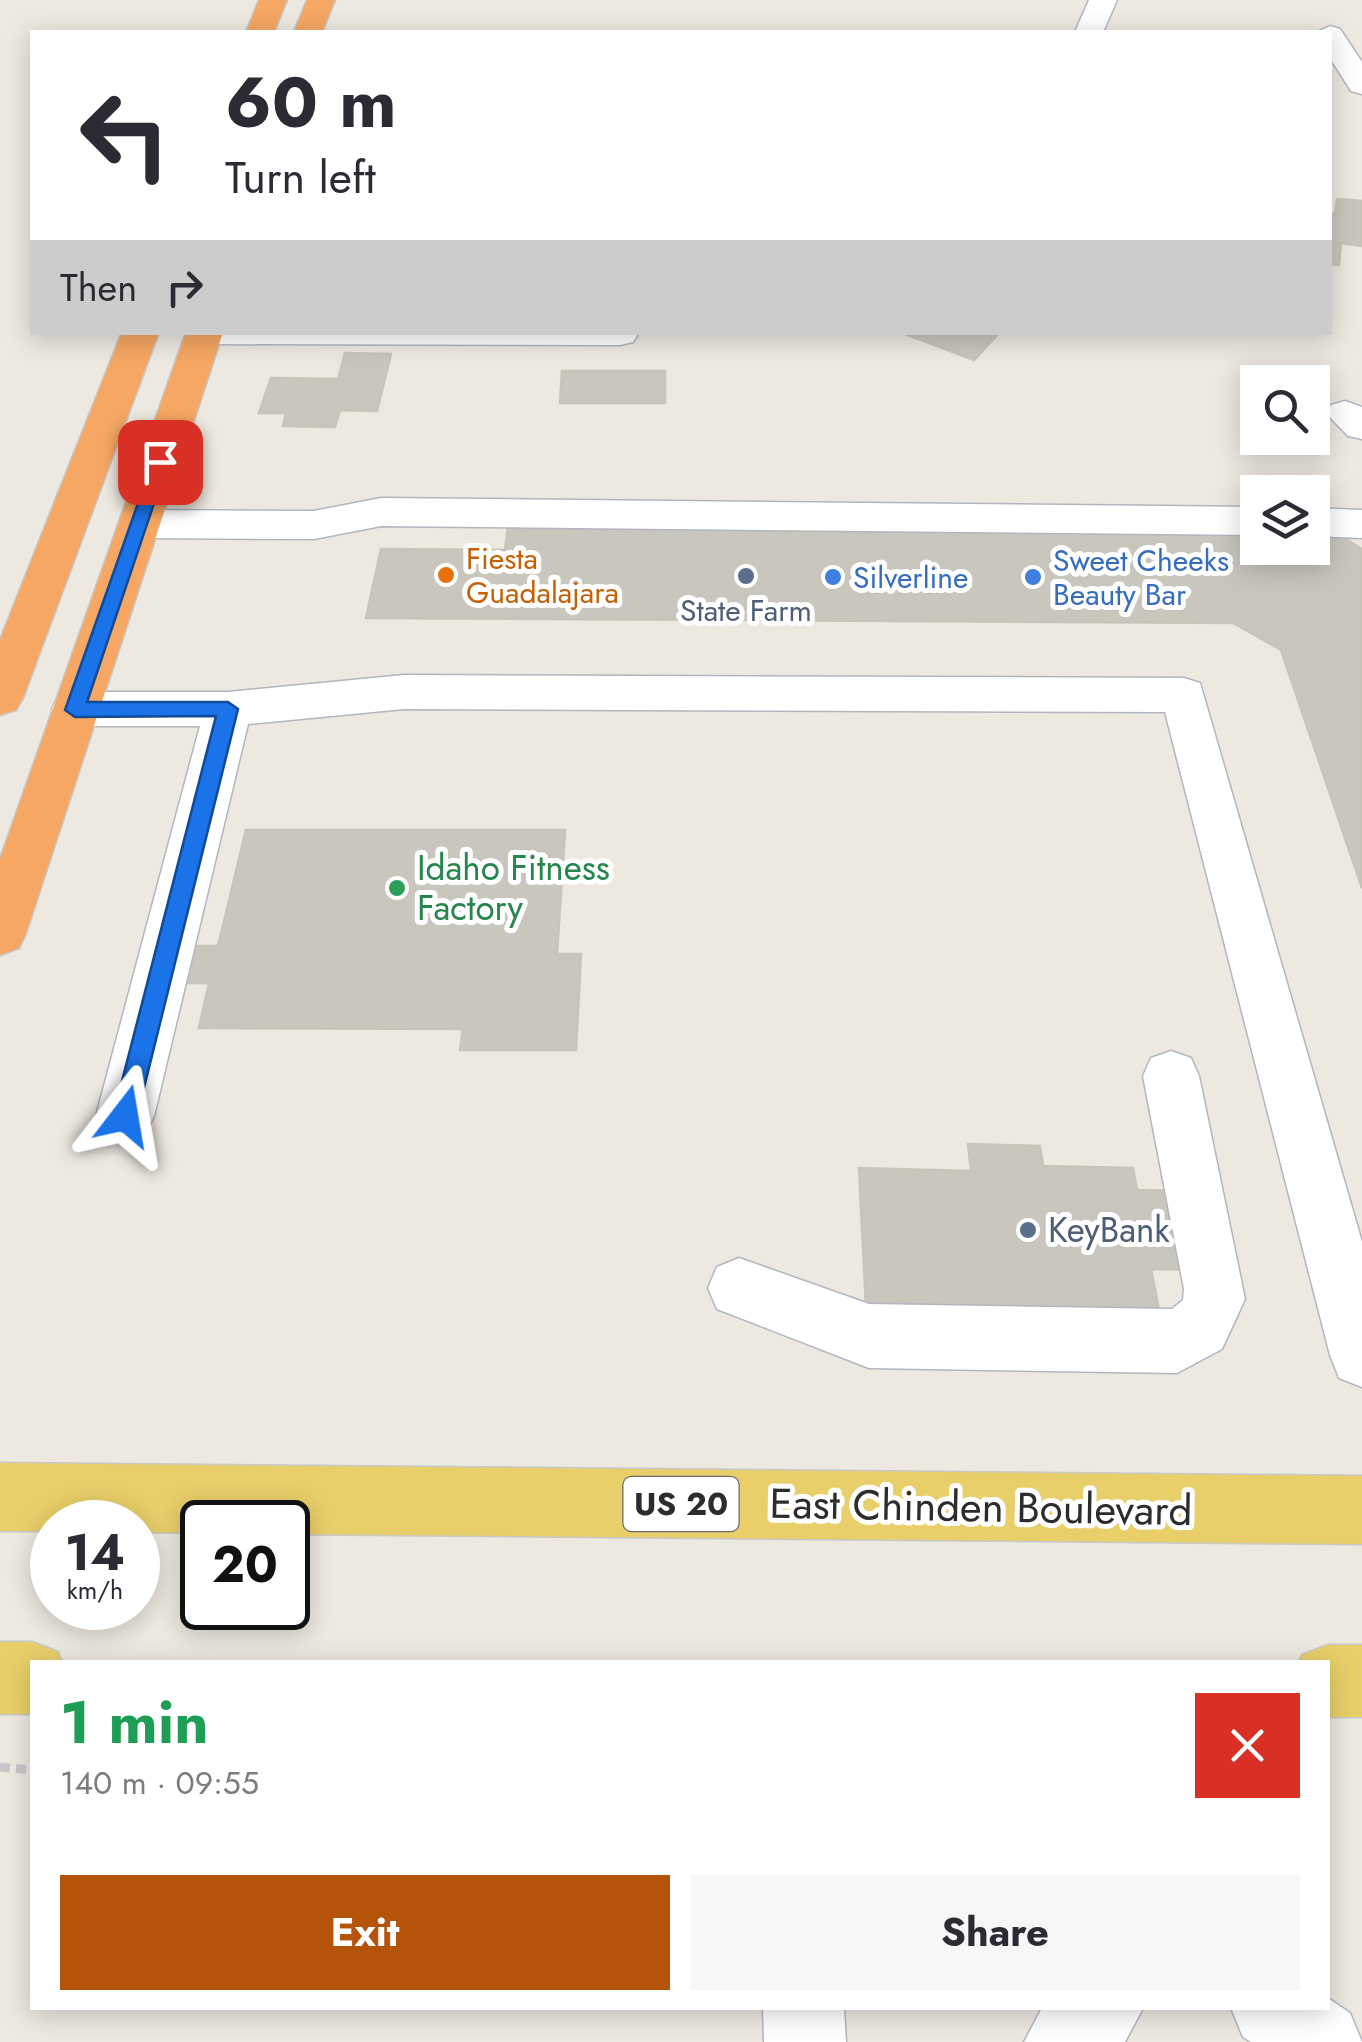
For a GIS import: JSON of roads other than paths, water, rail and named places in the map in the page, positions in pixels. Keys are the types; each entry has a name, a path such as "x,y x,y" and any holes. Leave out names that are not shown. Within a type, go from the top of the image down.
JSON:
{"highway":[{"path":"261,30 273,0"},
{"path":"291,30 302,0"},
{"path":"309,30 321,0"},
{"path":"0,698 139,335"},
{"path":"0,933 203,335"}],"main road":[{"name":"East Chinden Boulevard","path":"0,1498 1362,1510"},
{"path":"0,1678 30,1678"},
{"path":"1330,1680 1362,1680"}],"street":[{"path":"1090,30 1102,0"},
{"path":"1312,6 1327,30"},
{"path":"1332,39 1362,85"},
{"path":"138,524 314,525 381,512 1240,521"},
{"path":"1330,523 1362,524"},
{"path":"75,710 228,709 404,692 1184,694 1362,1355"},
{"path":"125,1116 228,709"},
{"path":"739,1288 868,1336 1177,1341 1199,1331 1214,1310 1216,1289 1171,1076"},
{"path":"804,2010 805,2042"},
{"path":"1065,2042 1100,2010"},
{"path":"1275,2010 1321,2042"}],"place":[{"name":"Fiesta Guadalajara","path":"446,575"},
{"name":"State Farm","path":"746,576"},
{"name":"Silverline","path":"833,577"},
{"name":"Sweet Cheeks Beauty Bar","path":"1033,577"},
{"name":"Idaho Fitness Factory","path":"397,888"},
{"name":"KeyBank","path":"1028,1230"}]}
